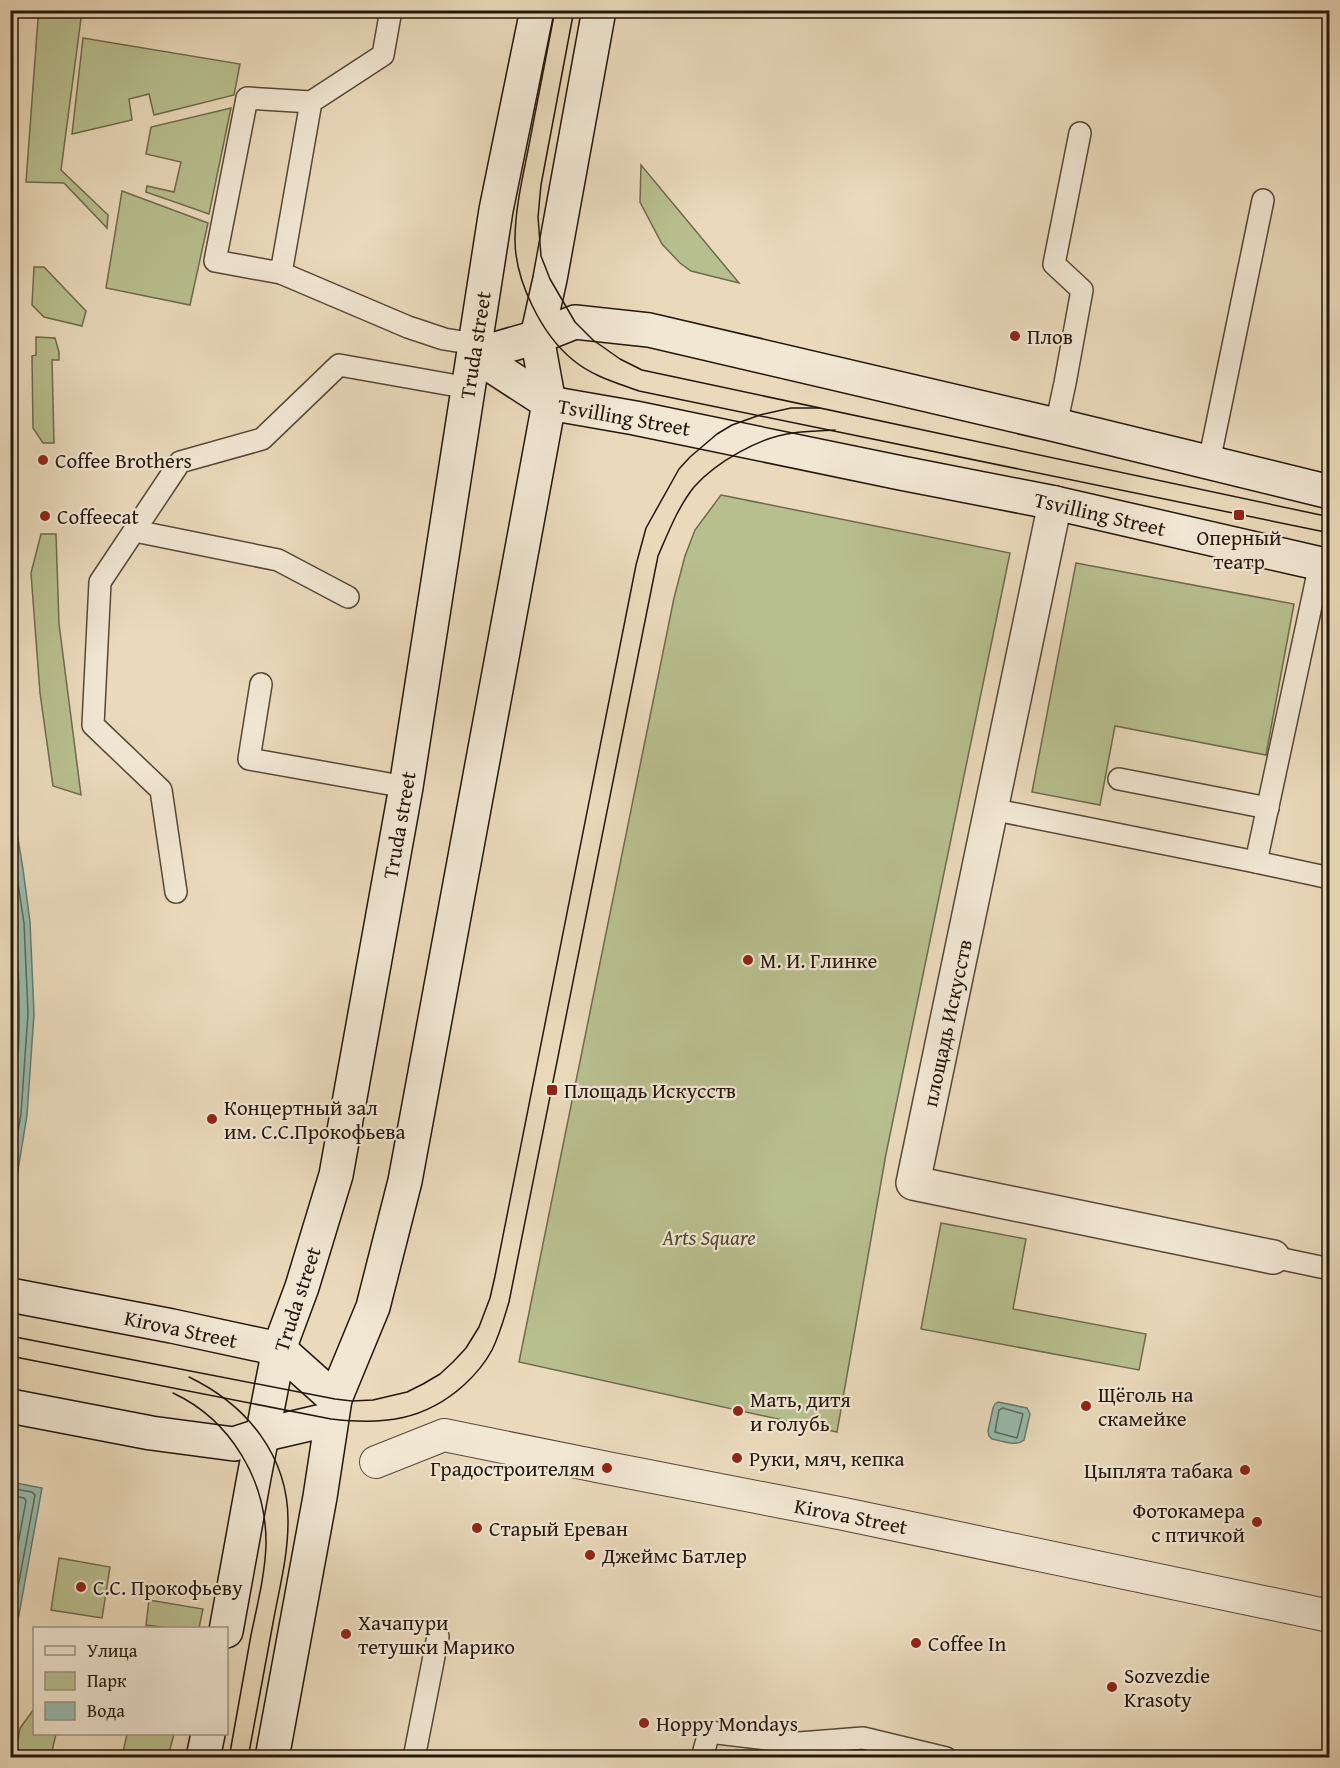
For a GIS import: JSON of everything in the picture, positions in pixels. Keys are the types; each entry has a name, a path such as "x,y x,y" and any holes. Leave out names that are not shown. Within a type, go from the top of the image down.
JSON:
{"main road":[{"name":"Truda street","path":"227,1627 279,1349 302,1287 336,1174 406,787 496,210 537,10"},
{"path":"272,1758 320,1497 333,1409 373,1307 405,1181 549,404 537,337 550,279 599,10"},
{"path":"475,350 537,337 575,322 649,330 1056,425 1329,492"},
{"name":"Tsvilling Street","path":"475,350 549,404 636,418 1055,503 1325,565"},
{"name":"площадь Искусств","path":"1055,503 913,1183 1273,1257"},
{"name":"Kirova Street","path":"10,1295 279,1349"},
{"path":"279,1349 333,1409"},
{"path":"10,1406 151,1433 234,1444 333,1409"},
{"path":"203,1758 208,1735"}],"street":[{"name":"Kirova Street","path":"376,1462 444,1435 844,1514 1329,1616"}],"lane":[{"path":"391,10 383,55 311,102 247,98 215,261 281,273 408,327 475,350"},
{"path":"281,273 311,102"},
{"path":"1056,425 1082,290 1054,264 1080,133"},
{"path":"1209,462 1263,200"},
{"path":"176,892 162,790 93,725 100,582 180,462 262,439 339,365 469,388"},
{"path":"135,531 278,560 348,597"},
{"path":"1256,862 1325,565"},
{"path":"261,684 249,759 406,787"},
{"path":"1119,779 1268,808"},
{"path":"991,809 1329,878"},
{"path":"1273,1257 1329,1269"},
{"path":"414,1758 438,1636"},
{"path":"702,1758 709,1732 799,1750 863,1738 946,1758"}],"green space":[{"path":"51,10 82,11 61,170 108,215 107,228 64,183 26,182 38,19"},
{"path":"83,38 240,64 234,95 154,115 149,94 129,99 132,120 72,134"},
{"path":"231,108 209,214 146,192 147,186 174,192 181,162 146,154 151,127"},
{"path":"641,165 739,283 691,271 662,244 640,202"},
{"path":"122,191 208,223 190,305 106,288"},
{"path":"34,267 44,267 86,311 82,326 44,317 32,305"},
{"path":"36,337 55,338 59,352 59,360 52,360 54,443 43,443 33,428 32,356 36,355"},
{"name":"Arts Square","path":"721,495 1010,553 886,1154 837,1432 519,1362 674,598 685,556 695,530"},
{"path":"41,534 56,534 59,624 81,795 53,786 40,693 31,573"},
{"path":"1076,563 1294,604 1266,755 1115,726 1100,805 1032,792"},
{"path":"941,1223 1026,1239 1013,1309 1146,1334 1139,1370 921,1329"},
{"path":"59,1558 110,1567 102,1618 51,1610"},
{"path":"149,1600 203,1609 199,1627 146,1625"},
{"path":"33,1710 33,1735 56,1735 52,1751 71,1754 71,1757 15,1757 20,1728"},
{"path":"127,1735 174,1735 168,1757 122,1757"}],"water":[{"path":"11,797 30,922 34,1014 27,1115 11,1213"},
{"path":"998,1402 1027,1408 1030,1414 1024,1440 1021,1442 1009,1443 992,1439 989,1436 993,1408"},
{"path":"11,1482 42,1488 14,1642 11,1647"}],"tram line":[{"path":"555,10 516,216 516,256 525,289 541,322 562,349 580,366 639,391 1330,533"},
{"path":"574,10 541,185 538,217 541,256 550,279 575,322 593,340 620,359 642,370 1330,517"},
{"path":"10,1336 352,1401 373,1400 407,1392 440,1374 466,1348 479,1327 490,1298 495,1276 636,565 646,528 679,469 717,434 732,425 760,415 791,408 819,408"},
{"path":"10,1356 350,1421 385,1420 418,1413 449,1397 476,1373 495,1344 509,1302 658,556 688,495 703,478 726,460 753,445 780,435 835,430"},
{"path":"189,1377 229,1402 261,1435 281,1476 286,1499 288,1535 285,1560 248,1758"},
{"path":"173,1393 212,1419 242,1455 260,1498 265,1521 266,1545 262,1579 229,1758"}],"place":[{"name":"Плов","path":"1015,336"},
{"name":"Coffee Brothers","path":"43,460"},
{"name":"Оперный театр","path":"1239,515"},
{"name":"Coffeecat","path":"45,516"},
{"name":"М. И. Глинке","path":"748,960"},
{"name":"Площадь Искусств","path":"552,1090"},
{"name":"Концертный зал им. С.С.Прокофьева","path":"212,1119"},
{"name":"Щёголь на скамейке","path":"1086,1406"},
{"name":"Мать, дитя и голубь","path":"738,1411"},
{"name":"Руки, мяч, кепка","path":"737,1458"},
{"name":"Градостроителям","path":"607,1468"},
{"name":"Цыплята табака","path":"1245,1470"},
{"name":"Фотокамера с птичкой","path":"1257,1522"},
{"name":"Старый Ереван","path":"477,1528"},
{"name":"Джеймс Батлер","path":"590,1555"},
{"name":"С.С. Прокофьеву","path":"81,1587"},
{"name":"Хачапури тетушки Марико","path":"346,1634"},
{"name":"Coffee In","path":"916,1643"},
{"name":"Sozvezdie Krasoty","path":"1112,1687"},
{"name":"Hoppy Mondays","path":"644,1723"}]}
